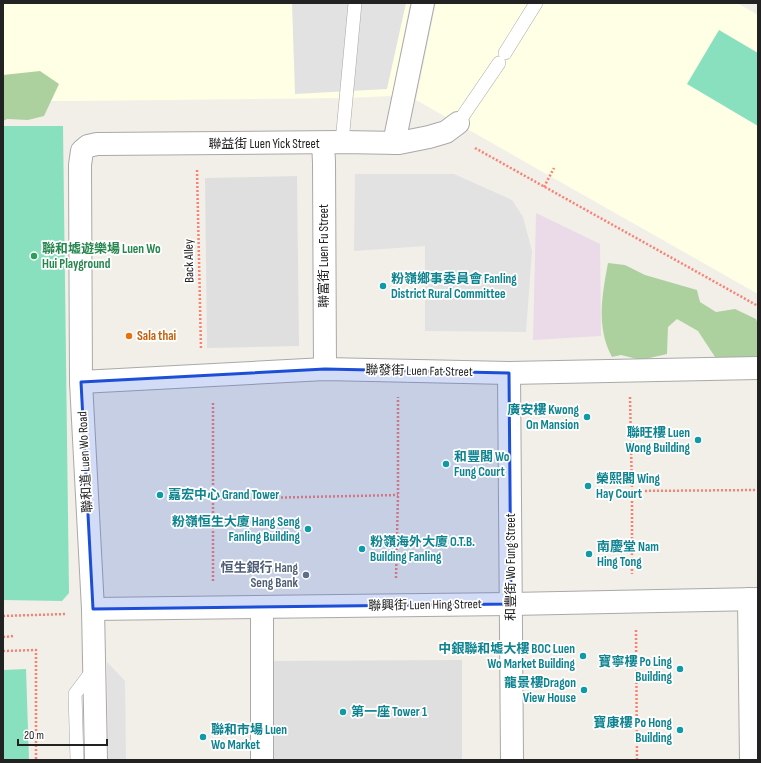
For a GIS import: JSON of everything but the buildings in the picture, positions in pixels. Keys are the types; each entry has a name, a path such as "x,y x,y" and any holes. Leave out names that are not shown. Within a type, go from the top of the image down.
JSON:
{"street":[{"path":"394,143 423,3"},
{"name":"聯益街 Luen Yick Street","path":"80,165 82,151 88,146 97,144 394,143 411,142 446,132 458,123"},
{"name":"聯富街 Luen Fu Street","path":"325,369 324,162 332,143"},
{"name":"聯和道 Luen Wo Road","path":"80,165 83,611 94,669 96,760"},
{"name":"聯發街 Luen Fat Street","path":"81,382 325,369 509,373 758,368"},
{"name":"和豐街 Wo Fung Street","path":"509,373 512,760"},
{"path":"751,760 754,599"},
{"name":"聯興街 Luen Hing Street","path":"83,611 754,599"},
{"path":"262,607 262,760"}],"lane":[{"path":"332,143 355,3"},
{"path":"458,123 502,58 536,3"},
{"path":"77,760 75,694 94,669"}],"path":[{"path":"475,148 758,306"},
{"name":"Back Alley","path":"197,165 201,356"},
{"path":"544,187 554,168"},
{"path":"396,586 398,391"},
{"path":"630,391 632,581"},
{"path":"213,398 213,587"},
{"path":"632,491 758,490"},
{"path":"213,499 398,495"},
{"path":"3,616 83,611"},
{"path":"636,630 637,760"},
{"path":"3,637 14,636"},
{"path":"3,651 36,650 36,760"}],"highlighted area":[{"path":"325,369 509,373 511,604 93,609 81,382"}],"shaded area":[{"path":"3,3 410,3 392,96 345,98 3,101"},
{"path":"292,3 406,3 387,89 295,94"},
{"path":"436,3 737,3 758,15 758,294 416,100"},
{"path":"355,174 454,174 512,200 523,217 532,251 526,332 425,331 425,246 354,251"},
{"path":"297,176 299,346 207,348 205,178"},
{"path":"536,213 600,244 601,336 533,340"},
{"path":"462,660 462,760 272,760 272,661"},
{"path":"107,662 125,681 126,760 108,760"}],"green space":[{"path":"719,30 758,53 758,126 687,84"},
{"path":"40,71 59,84 44,116 28,120 7,119 3,121 3,75"},
{"name":"聯和墟遊樂場 Luen Wo Hui Playground","path":"3,126 63,126 69,593 62,601 3,600"},
{"path":"608,263 625,265 645,275 697,290 700,302 716,312 735,309 756,319 758,324 757,361 717,360 698,331 677,319 668,327 667,354 641,360 621,355 612,357 607,346 602,323 602,299"},
{"path":"26,669 29,760 3,760 3,670"}],"place":[{"name":"聯和墟遊樂場 Luen Wo Hui Playground","path":"34,256"},
{"name":"粉嶺鄉事委員會 Fanling District Rural Committee","path":"383,286"},
{"name":"Sala thai","path":"129,336"},
{"name":"廣安樓 Kwong On Mansion","path":"587,417"},
{"name":"聯旺樓 Luen Wong Building","path":"698,440"},
{"name":"和豐閣 Wo Fung Court","path":"446,464"},
{"name":"榮熙閣 Wing Hay Court","path":"588,486"},
{"name":"嘉宏中心 Grand Tower","path":"160,495"},
{"name":"粉嶺恒生大廈 Hang Seng Fanling Building","path":"308,529"},
{"name":"粉嶺海外大廈 O.T.B. Building Fanling","path":"362,549"},
{"name":"南慶堂 Nam Hing Tong","path":"589,554"},
{"name":"恒生銀行 Hang Seng Bank","path":"306,575"},
{"name":"中銀聯和墟大樓 BOC Luen Wo Market Building","path":"583,656"},
{"name":"寶寧樓 Po Ling Building","path":"680,669"},
{"name":"龍景樓Dragon View House","path":"584,690"},
{"name":"第一座 Tower 1","path":"343,712"},
{"name":"寶康樓 Po Hong Building","path":"680,730"},
{"name":"聯和市場 Luen Wo Market","path":"203,737"}]}
